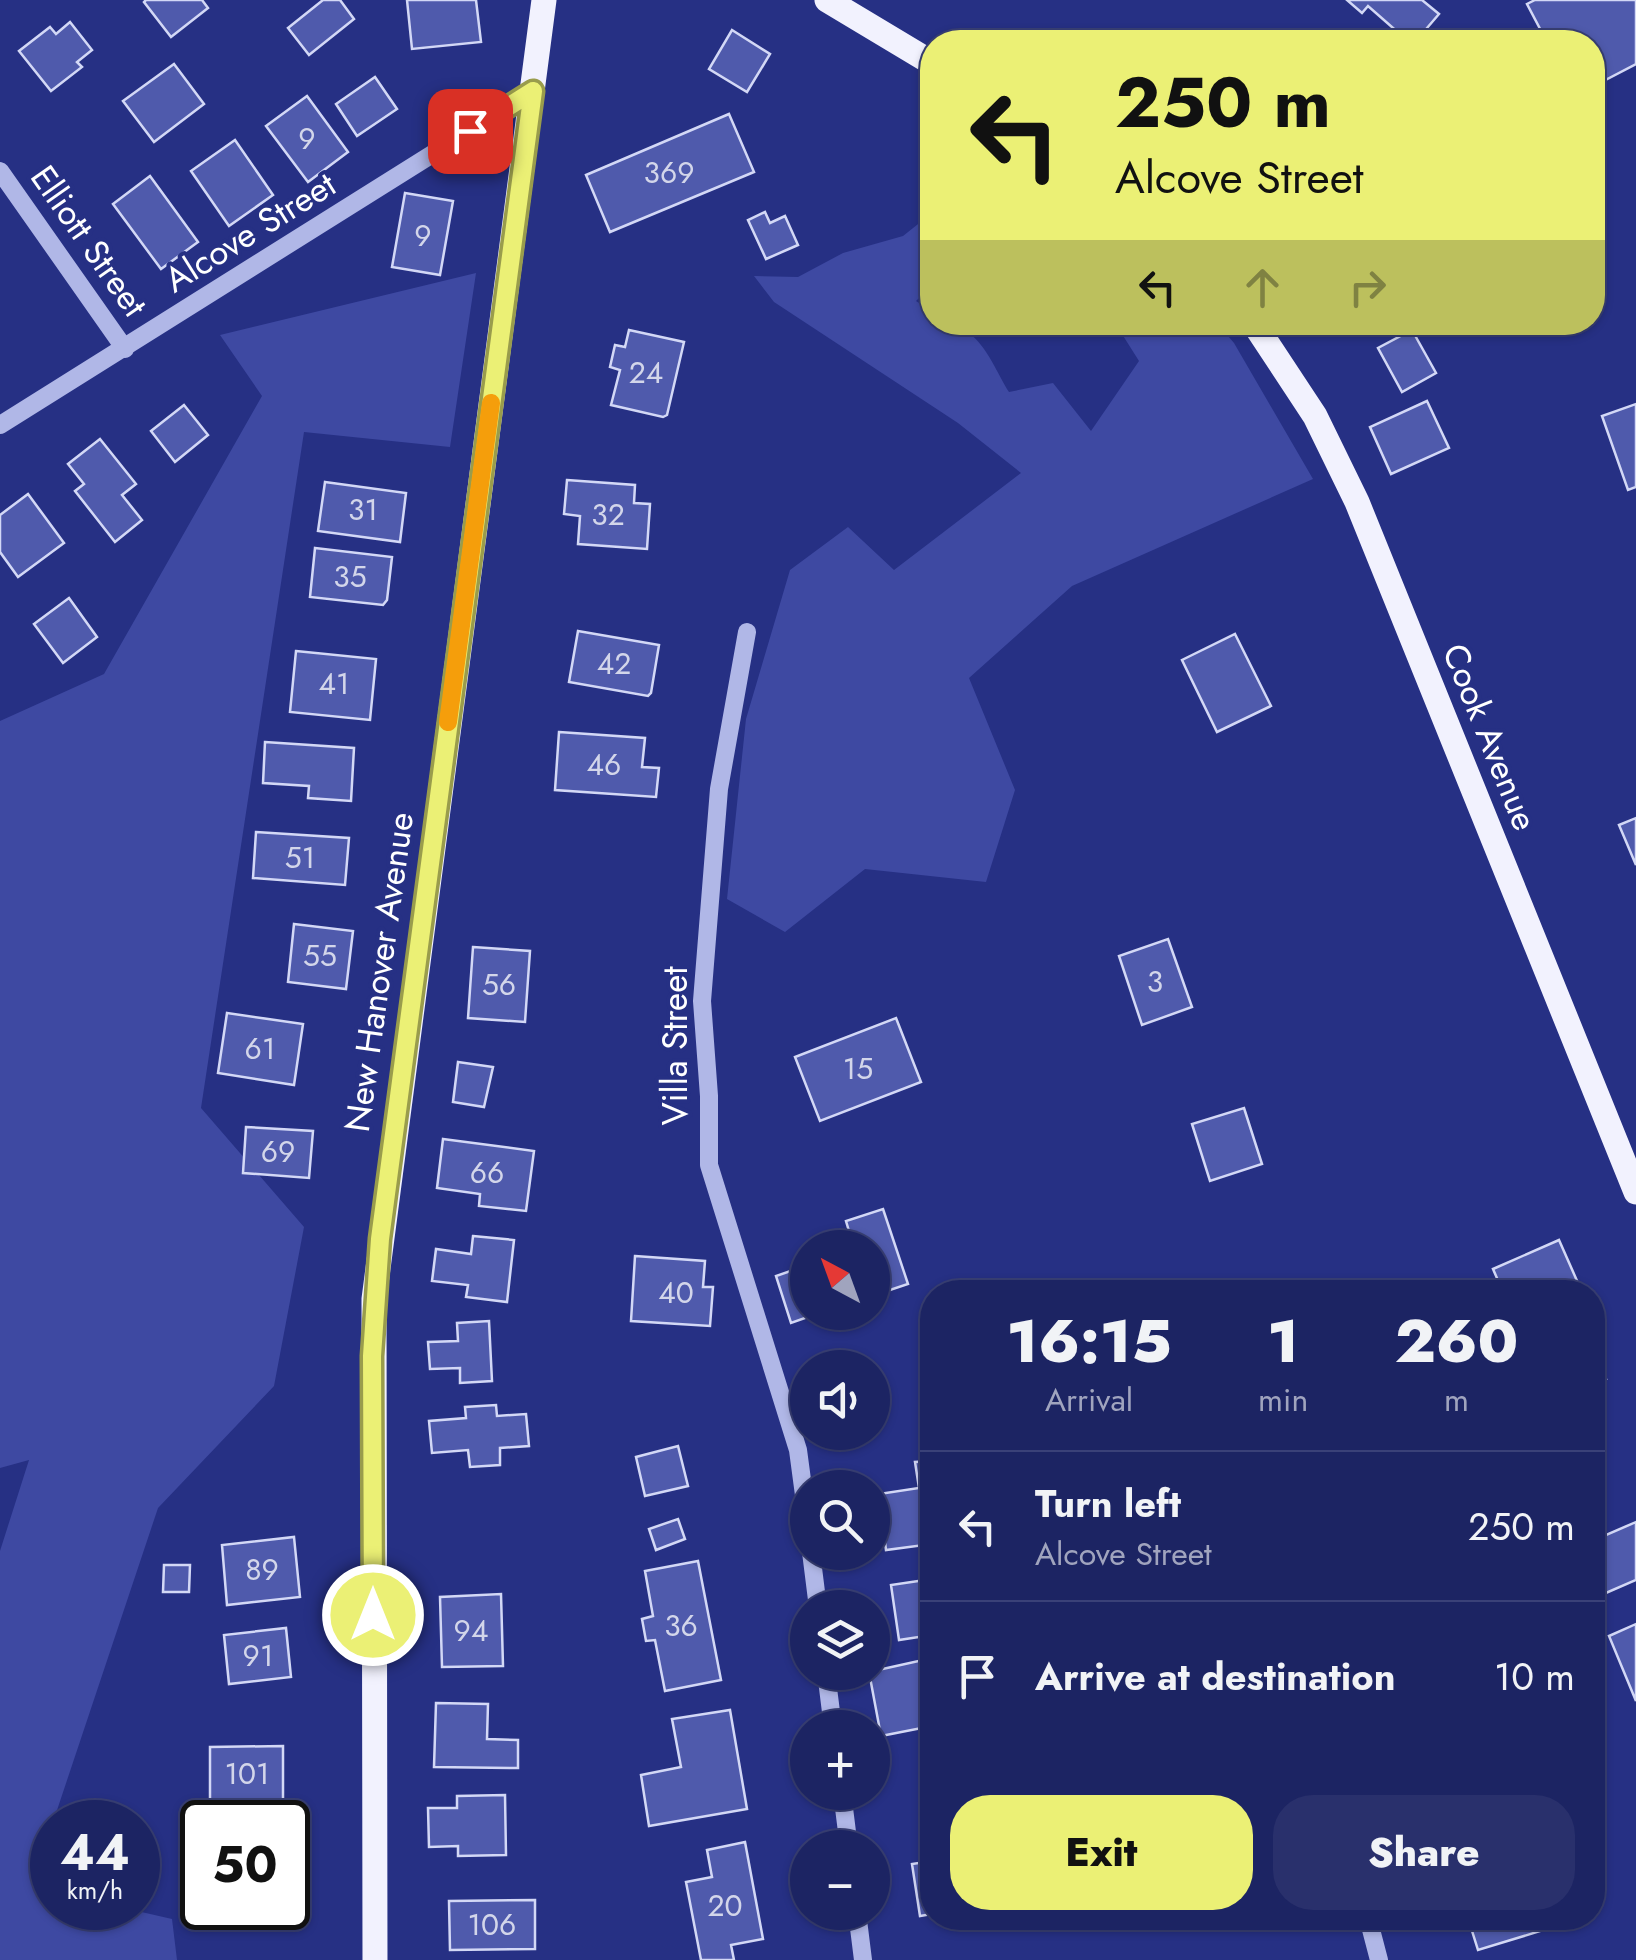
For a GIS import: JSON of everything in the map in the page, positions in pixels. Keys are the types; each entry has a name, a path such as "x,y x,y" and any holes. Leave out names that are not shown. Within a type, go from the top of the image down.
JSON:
{"main road":[{"name":"New Hanover Avenue","path":"375,1960 374,1300 544,0"},
{"path":"827,0 920,56"},
{"name":"Cook Avenue","path":"1262,335 1315,416 1357,502 1636,1192"}],"street":[{"name":"Alcove Street","path":"0,425 533,91"},
{"name":"Elliott Street","path":"0,171 125,349"},
{"name":"Villa Street","path":"748,632 719,789 702,1001 709,1096 707,1142 709,1166 798,1450 801,1470"},
{"path":"859,1930 863,1960"},
{"path":"1371,1930 1379,1960"}],"shaded area":[{"path":"920,223 920,297 916,301 920,304 920,335 971,335 988,354 1009,392 1053,383 1091,431 1139,361 1123,335 1227,335 1313,479 1072,586 969,678 1015,790 986,882 865,869 785,932 727,899 746,719 790,570 848,527 894,570 1021,473 958,423 774,302 754,276 798,277 843,253 903,236"},
{"path":"476,273 450,447 304,432 201,1108 304,1227 274,1386 158,1508 60,1800 30,1800 30,1930 160,1930 160,1916 172,1919 177,1960 0,1960 0,1551 29,1460 0,1468 0,721 104,674 262,396 220,335"}],"building":[{"path":"146,0 202,0 208,8 171,37"},
{"path":"323,0 340,0 354,19 309,55 288,28"},
{"path":"407,0 476,0 481,42 412,49"},
{"path":"1347,0 1422,0 1439,14 1425,30 1395,30 1368,6 1362,13"},
{"path":"1535,0 1636,0 1636,64 1605,80 1605,30 1541,30 1527,4"},
{"path":"70,22 92,50 77,62 82,67 51,91 19,51 50,27 56,34"},
{"path":"732,30 770,54 747,92 709,69"},
{"path":"174,64 204,104 154,142 123,101"},
{"path":"375,77 397,109 357,136 336,104"},
{"path":"307,96 348,152 308,182 266,126"},
{"path":"729,114 754,172 610,232 586,175"},
{"path":"235,140 273,195 229,226 191,171"},
{"path":"150,176 198,242 161,269 113,204"},
{"path":"405,193 453,201 440,275 392,267"},
{"path":"765,212 770,223 785,216 798,245 766,259 748,220"},
{"path":"629,330 684,342 667,415 663,417 611,405 620,370 610,367 615,345 625,347"},
{"path":"1403,335 1415,335 1436,373 1402,392 1378,348"},
{"path":"1427,401 1449,448 1391,474 1370,427"},
{"path":"1636,404 1636,487 1628,490 1602,416"},
{"path":"184,405 208,435 175,462 151,431"},
{"path":"100,439 136,484 122,495 142,520 115,542 75,491 84,484 68,464"},
{"path":"567,480 635,485 634,503 650,504 647,549 578,544 580,516 564,514"},
{"path":"325,482 406,493 400,542 318,531"},
{"path":"28,494 64,543 18,577 0,552 0,515"},
{"path":"315,548 392,557 387,600 383,605 310,597"},
{"path":"69,598 97,637 63,663 34,624"},
{"path":"578,631 659,645 651,693 648,696 569,682"},
{"path":"1235,634 1271,706 1217,732 1182,660"},
{"path":"296,651 376,659 370,720 290,712"},
{"path":"559,732 645,738 642,767 659,768 656,797 555,790"},
{"path":"265,742 354,748 351,801 308,798 309,786 263,783"},
{"path":"1636,818 1636,865 1619,825"},
{"path":"256,832 349,838 345,885 253,878"},
{"path":"294,924 353,931 346,989 288,982"},
{"path":"1168,939 1192,1007 1142,1025 1119,956"},
{"path":"473,947 530,951 525,1022 468,1018"},
{"path":"227,1013 303,1024 294,1085 218,1073"},
{"path":"896,1018 921,1082 820,1121 795,1057"},
{"path":"458,1062 493,1067 484,1107 453,1102"},
{"path":"1244,1108 1262,1164 1210,1181 1192,1124"},
{"path":"246,1127 313,1131 309,1178 243,1173"},
{"path":"443,1139 534,1151 526,1211 479,1206 480,1194 437,1188"},
{"path":"883,1209 890,1230 849,1230 846,1221"},
{"path":"890,1230 908,1284 890,1290"},
{"path":"473,1236 514,1240 507,1302 466,1297 468,1285 432,1281 436,1249 471,1254"},
{"path":"1559,1240 1577,1280 1498,1280 1493,1269"},
{"path":"635,1256 705,1261 703,1287 713,1287 710,1326 631,1321"},
{"path":"790,1271 790,1320 776,1276"},
{"path":"489,1321 492,1381 460,1383 460,1368 430,1369 428,1342 458,1341 457,1323"},
{"path":"496,1405 497,1416 526,1414 529,1446 500,1448 500,1465 470,1467 468,1450 432,1453 429,1421 466,1418 465,1407"},
{"path":"678,1446 688,1486 645,1496 636,1457"},
{"path":"915,1462 920,1462 920,1546 890,1549 890,1492 919,1488"},
{"path":"678,1519 685,1539 656,1550 649,1529"},
{"path":"1636,1522 1636,1580 1605,1593 1605,1535"},
{"path":"294,1537 300,1597 227,1605 222,1545"},
{"path":"698,1561 721,1680 665,1691 655,1640 646,1641 642,1619 653,1616 645,1571"},
{"path":"164,1565 190,1565 189,1592 163,1592"},
{"path":"920,1581 920,1637 899,1640 891,1585"},
{"path":"501,1594 503,1666 442,1667 440,1597"},
{"path":"1636,1624 1636,1701 1609,1636"},
{"path":"286,1628 291,1677 229,1684 224,1635"},
{"path":"920,1661 920,1728 890,1734 890,1710 876,1710 872,1690 890,1690 890,1667"},
{"path":"436,1703 488,1704 487,1739 518,1740 518,1768 434,1767"},
{"path":"730,1710 747,1809 649,1826 641,1775 681,1767 672,1719"},
{"path":"283,1746 283,1800 210,1800 210,1747"},
{"path":"505,1795 506,1855 458,1856 458,1846 429,1847 428,1808 457,1808 457,1796"},
{"path":"745,1842 763,1939 731,1945 734,1960 701,1960 686,1882 712,1877 707,1850"},
{"path":"920,1863 920,1916 912,1864"},
{"path":"535,1900 535,1949 450,1950 449,1901"},
{"path":"1472,1930 1543,1930 1478,1950"}],"slow traffic":[{"path":"448,722 491,403"}],"route":[{"path":"373,1615 372,1356 380,1239 533,91 470,131"}]}
